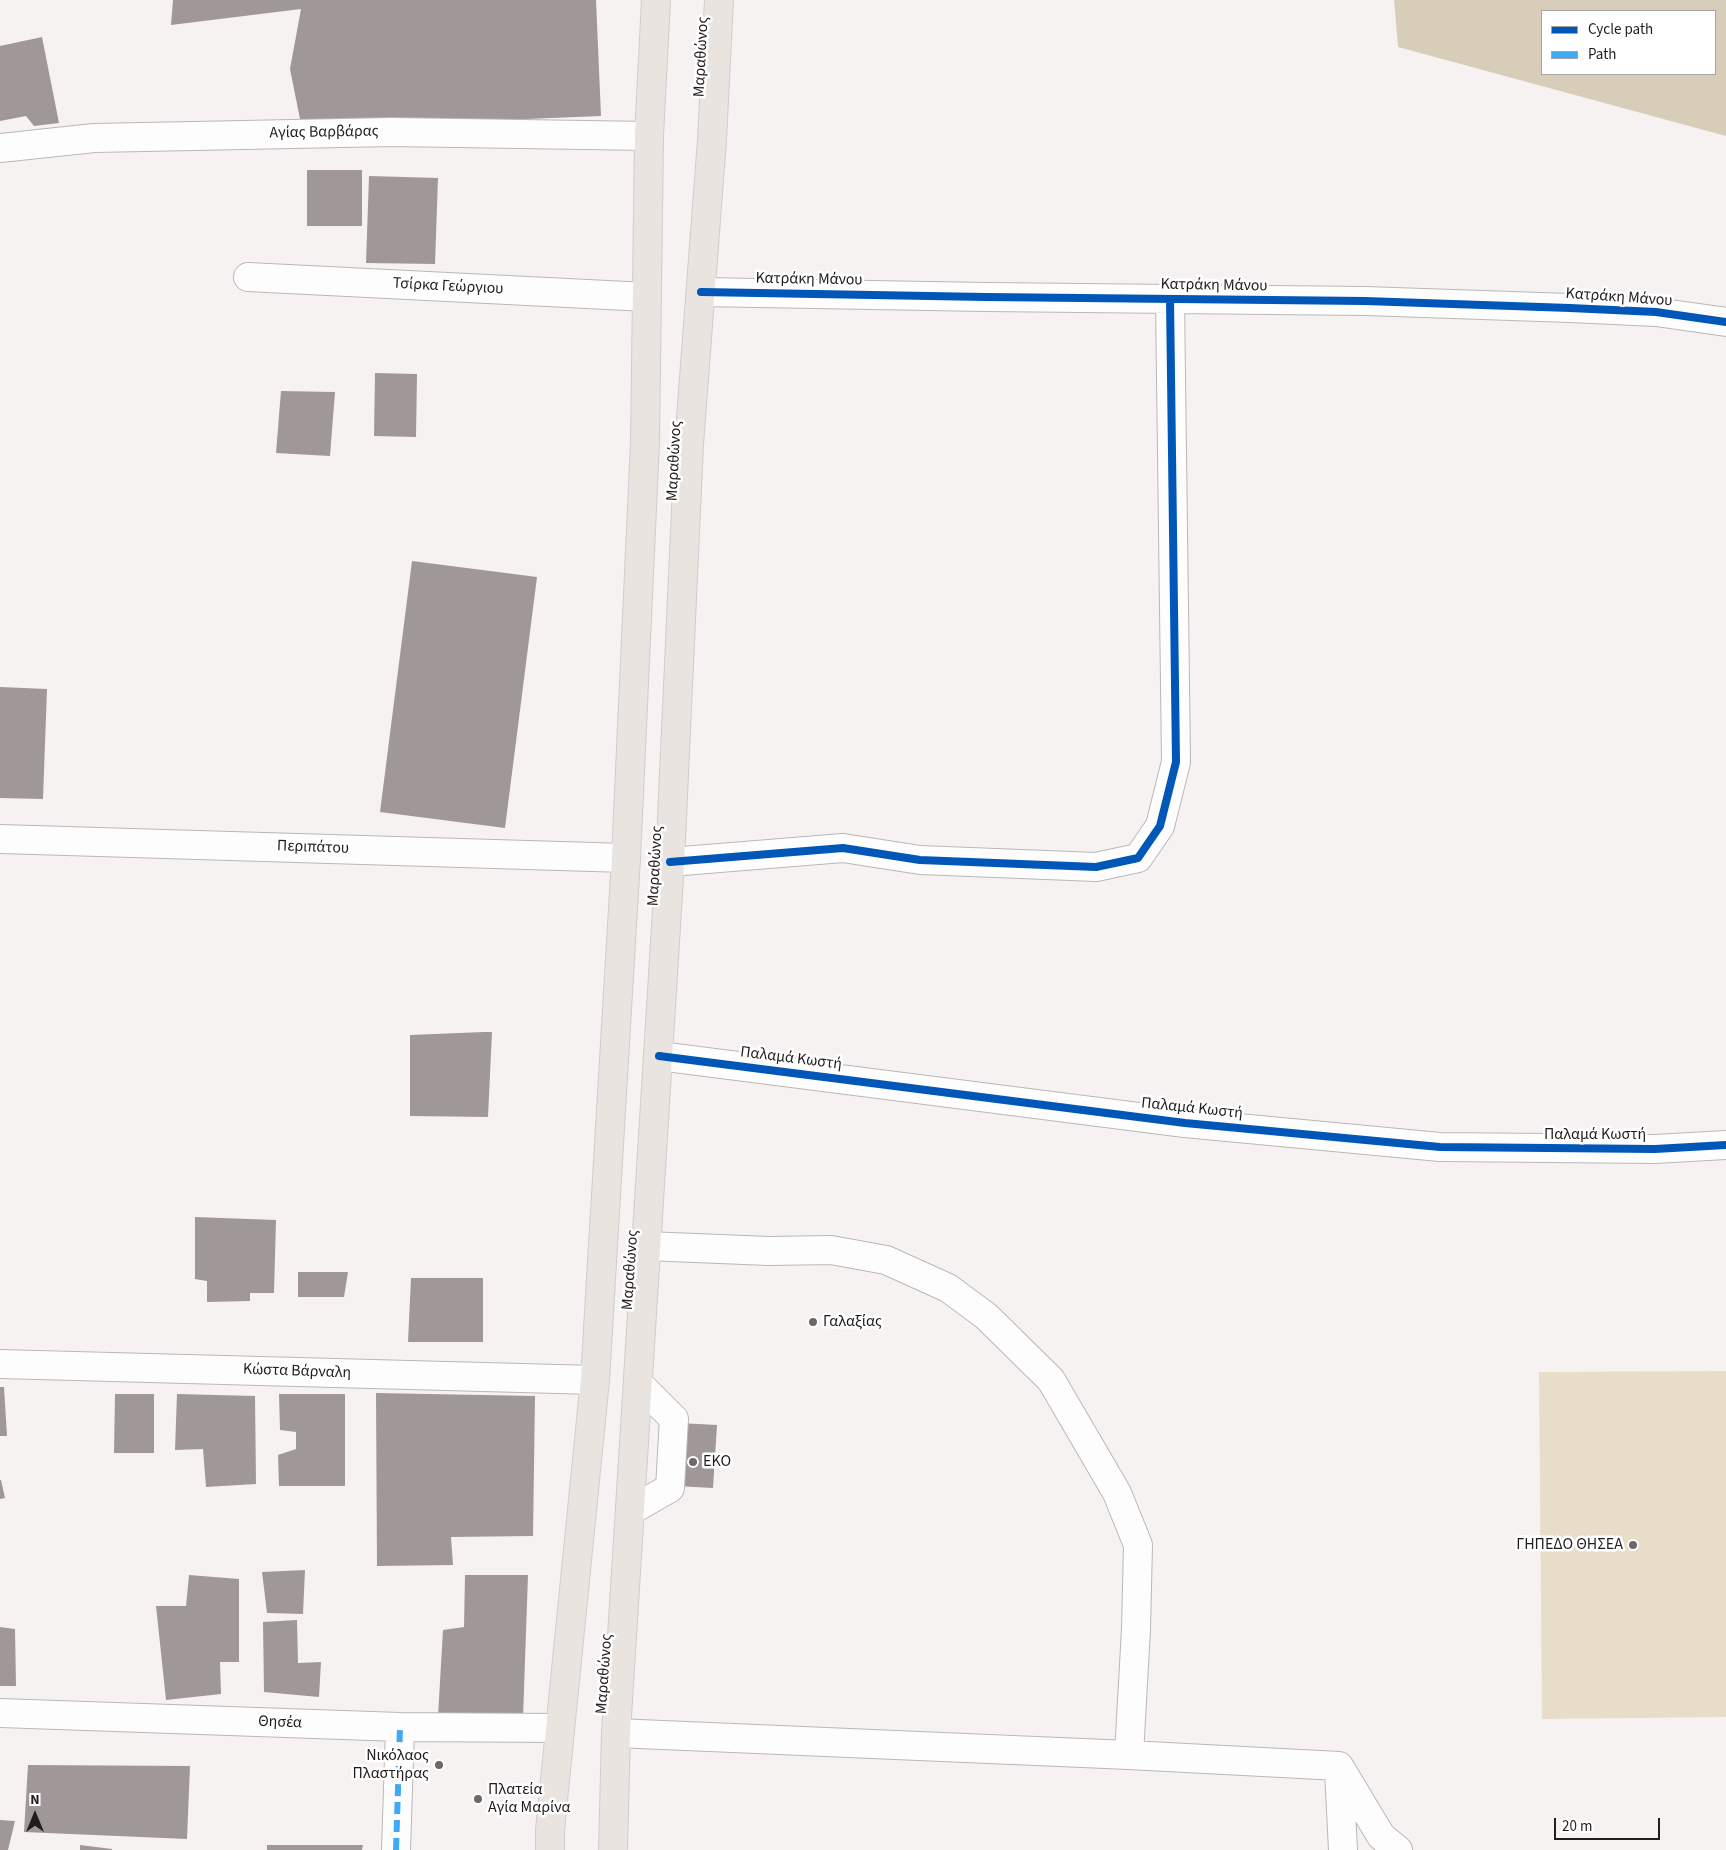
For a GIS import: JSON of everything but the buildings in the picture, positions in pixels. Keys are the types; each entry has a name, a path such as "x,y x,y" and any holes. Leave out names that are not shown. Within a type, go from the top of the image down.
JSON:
{"main road":[{"name":"Μαραθώνος","path":"550,1850 550,1830 594,1380 626,858 646,442 649,136 656,0"},
{"name":"Μαραθώνος","path":"613,1850 616,1733 659,1056 690,444 712,140 719,0"}],"street":[{"name":"Αγίας Βαρβάρας","path":"0,148 94,138 382,132 649,136"},
{"name":"Τσίρκα Γεώργιου","path":"248,277 647,297"},
{"name":"Κατράκη Μάνου","path":"701,292 1365,301 1656,312 1726,322"},
{"path":"670,862 843,848 920,860 1096,867 1138,858 1160,826 1176,762 1170,299"},
{"name":"Περιπάτου","path":"0,839 626,858"},
{"name":"Παλαμά Κωστή","path":"659,1056 1185,1123 1440,1147 1655,1149 1726,1145"},
{"path":"646,1246 768,1251 831,1250 886,1260 948,1288 986,1316 1051,1380 1117,1492 1138,1545 1136,1629 1129,1755"},
{"name":"Κώστα Βάρναλη","path":"0,1364 594,1380"},
{"path":"630,1512 670,1488 674,1419 638,1383"},
{"name":"Θησέα","path":"0,1713 400,1727 560,1728"},
{"path":"396,1850 400,1727"},
{"path":"616,1733 1339,1766"},
{"path":"1339,1766 1343,1850"},
{"path":"1339,1766 1381,1836 1398,1850"}],"shaded area":[{"path":"1394,0 1726,0 1726,136 1398,47"},
{"name":"ΓΗΠΕΔΟ ΘΗΣΕΑ","path":"1726,1371 1726,1717 1542,1719 1539,1372"}],"marked path":[{"path":"396,1850 400,1727"}],"cycle path":[{"path":"701,292 1365,301 1656,312 1726,322"},
{"path":"670,862 843,848 920,860 1096,867 1138,858 1160,826 1176,762 1170,299"},
{"path":"659,1056 1185,1123 1440,1147 1655,1149 1726,1145"}],"place":[{"name":"Γαλαξίας","path":"813,1322"},
{"name":"EKO","path":"693,1462"},
{"name":"ΓΗΠΕΔΟ ΘΗΣΕΑ","path":"1633,1545"},
{"name":"Νικόλαος Πλαστήρας","path":"439,1765"},
{"name":"Πλατεία Αγία Μαρίνα","path":"478,1799"}]}
